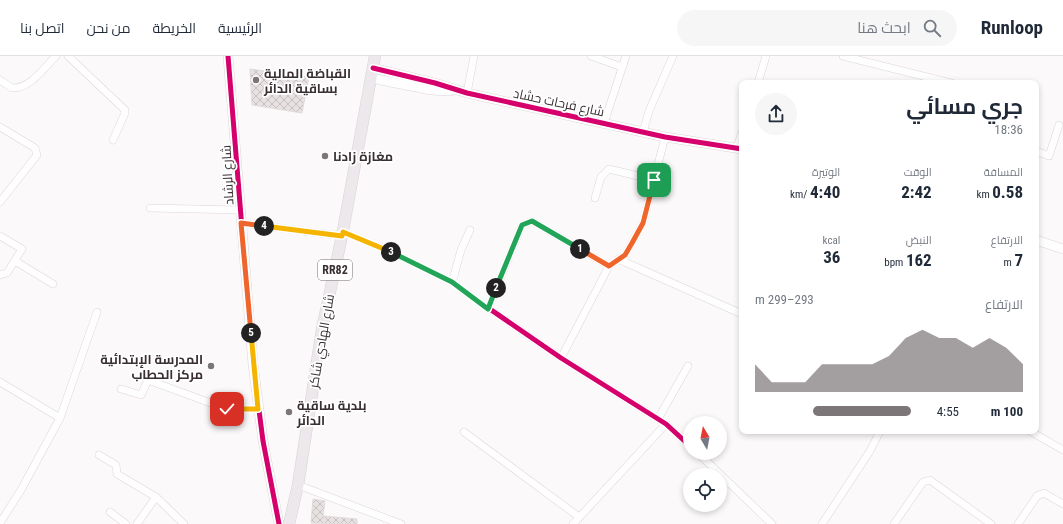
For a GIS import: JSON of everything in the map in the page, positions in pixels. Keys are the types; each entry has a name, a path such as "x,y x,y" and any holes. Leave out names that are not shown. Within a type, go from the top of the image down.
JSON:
{"main road":[{"name":"شارع الهادي شاكر","path":"298,485 322,329 342,234 375,56"},
{"name":"RR82","path":"289,524 298,485"},
{"name":"RR82","path":"292,512 293,524"}],"street":[{"path":"0,80 12,88 22,87 28,84 56,56"},
{"path":"68,56 125,110 113,140"},
{"name":"شارع الرشاد","path":"228,56 258,409 279,524"},
{"path":"463,92 474,56"},
{"path":"591,56 622,67"},
{"path":"604,123 626,56"},
{"path":"643,132 649,111 673,56"},
{"path":"759,80 766,56"},
{"path":"843,56 939,80"},
{"name":"شارع فرحات حشاد","path":"372,73 431,90 463,92 643,132 739,148"},
{"path":"1039,152 1049,156 1059,125"},
{"path":"0,126 35,148 37,155 0,202"},
{"path":"561,358 609,266 625,255 643,223 665,136"},
{"path":"595,198 601,178 609,169 654,180"},
{"path":"150,208 240,210"},
{"path":"488,309 522,225 532,221 609,266"},
{"path":"241,223 342,234 380,246 452,282 488,309 561,358 666,424 683,440"},
{"path":"452,282 461,250 470,230"},
{"path":"0,236 22,250 7,273 0,275"},
{"path":"1039,241 1063,249"},
{"path":"618,259 739,313"},
{"path":"15,261 53,284"},
{"path":"0,523 21,490 60,418 97,312"},
{"path":"658,419 688,366"},
{"path":"121,389 141,395 148,380 227,409 258,409"},
{"path":"0,382 60,418"},
{"path":"573,524 666,424"},
{"path":"464,432 579,517"},
{"path":"822,524 870,451 878,434"},
{"path":"1035,434 1063,450"},
{"path":"99,455 116,465 117,474 156,497 182,524"},
{"path":"705,460 772,524"},
{"path":"894,524 923,482 930,480 991,524"},
{"path":"298,485 401,524"},
{"path":"1018,524 1037,496 1044,493 1063,504"},
{"path":"137,524 156,497"},
{"name":"شارع الرشاد","path":"276,508 284,524"},
{"path":"110,512 126,524"}],"building":[{"path":"250,69 309,77 302,113 252,105"},
{"path":"313,499 325,501 323,516 357,519 357,524 311,523"}],"cycle path":[{"path":"228,56 253,364 263,441 279,524"},
{"path":"373,68 435,83 467,93 665,137 739,149"},
{"path":"343,232 380,246 452,283 561,358 666,424 683,440"}],"place":[{"name":"القباضة المالية بساقية الدائر","path":"256,80"},
{"name":"مغازة زادنا","path":"325,156"},
{"name":"المدرسة الإبتدائية مركز الحطاب","path":"211,366"},
{"name":"بلدية ساقية الدائر","path":"289,412"}],"route":[{"path":"227,409 258,409 241,223 342,236 343,232 380,246 452,282 488,309 522,225 532,221 609,266 614,261 625,255 643,223 654,180"}]}
